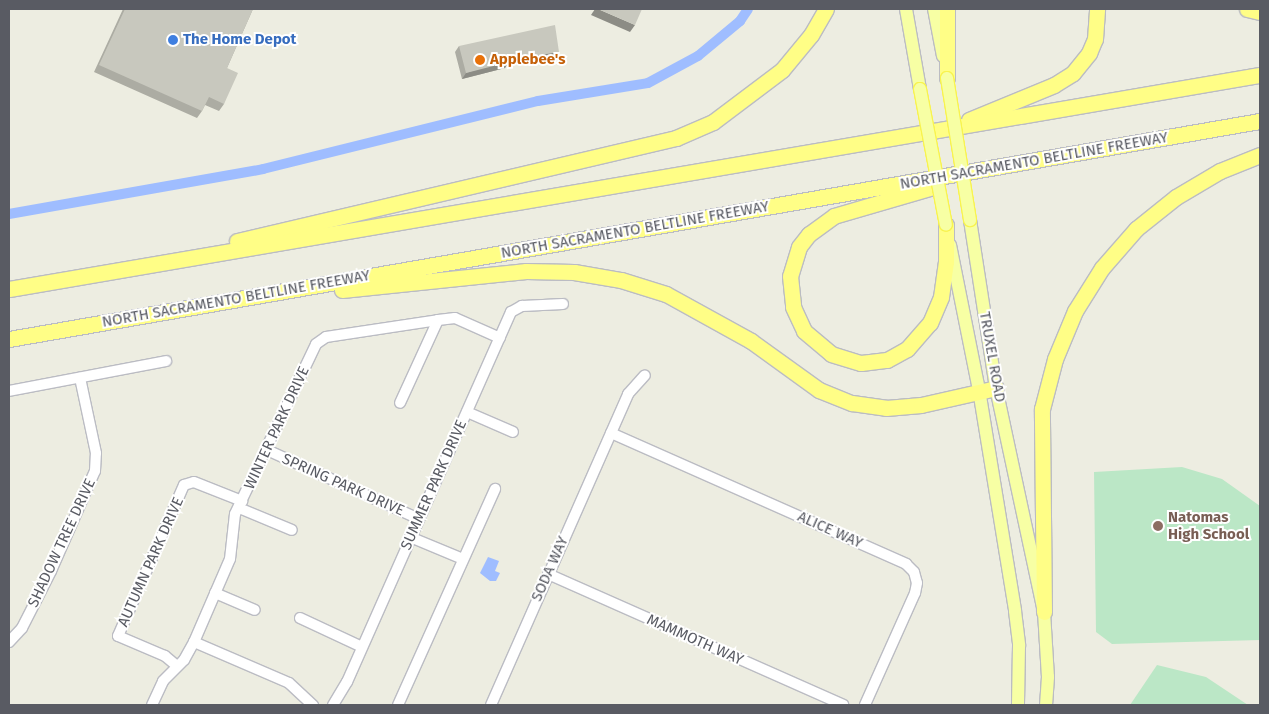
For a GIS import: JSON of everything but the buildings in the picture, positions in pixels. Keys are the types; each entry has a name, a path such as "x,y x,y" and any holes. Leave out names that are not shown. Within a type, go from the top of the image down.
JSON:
{"highway":[{"path":"92,275 676,138 713,122 782,70 811,35 826,9"},
{"path":"947,9 947,78"},
{"path":"942,131 1068,77 1089,54 1097,29 1097,9"},
{"path":"1247,9 1260,12"},
{"path":"9,289 942,131 1260,75"},
{"name":"NORTH SACRAMENTO BELTLINE FREEWAY","path":"9,339 1260,121"},
{"path":"1044,612 1042,408 1054,358 1075,311 1102,268 1136,229 1176,197 1220,171 1260,155"},
{"path":"946,226 946,262 941,297 930,323 907,349 887,360 853,362 831,354 804,331 793,307 790,276 799,247 816,227 834,216 1005,166"},
{"path":"238,299 526,271 574,272 621,280 666,294 751,341 819,390 852,403 886,408 912,406 979,390 996,388"}],"main road":[{"name":"TRUXEL ROAD","path":"906,9 946,226 979,390 1015,611 1019,646 1018,705"},
{"name":"TRUXEL ROAD","path":"934,9 947,78 996,388 1044,612 1048,677 1046,705"}],"street":[{"name":"SUMMER PARK DRIVE","path":"333,705 344,689 513,309 563,304"},
{"path":"400,403 438,320 454,318 500,338"},
{"name":"WINTER PARK DRIVE","path":"152,705 163,681 184,660 216,594 230,559 233,524 240,504 316,344 321,339 438,320"},
{"path":"9,391 166,361"},
{"name":"SODA WAY","path":"491,705 628,394 645,375"},
{"name":"SHADOW TREE DRIVE","path":"9,642 22,628 51,571 95,471 96,453 80,378"},
{"path":"467,412 513,432"},
{"name":"ALICE WAY","path":"611,433 906,564 914,572 917,583 916,593 865,705"},
{"name":"SPRING PARK DRIVE","path":"267,450 419,519"},
{"name":"AUTUMN PARK DRIVE","path":"177,666 165,656 118,636 184,485 194,482 240,504"},
{"path":"398,705 495,488"},
{"path":"240,504 292,530"},
{"path":"410,537 463,559"},
{"name":"MAMMOTH WAY","path":"548,574 843,705"},
{"path":"216,594 254,610"},
{"path":"300,618 362,647"},
{"path":"194,642 289,683 312,705"}],"green space":[{"path":"1182,467 1222,479 1260,506 1260,640 1112,644 1096,632 1094,472"},
{"path":"1157,665 1206,677 1248,705 1130,705"}],"water":[{"path":"488,557 499,561 495,571 500,573 496,581 490,581 480,573"}],"waterway":[{"path":"9,214 263,169 538,101 648,83 698,56 740,21 748,9"}],"place":[{"name":"The Home Depot","path":"173,40"},
{"name":"Applebee's","path":"480,60"},
{"name":"Natomas High School","path":"1158,526"}]}
